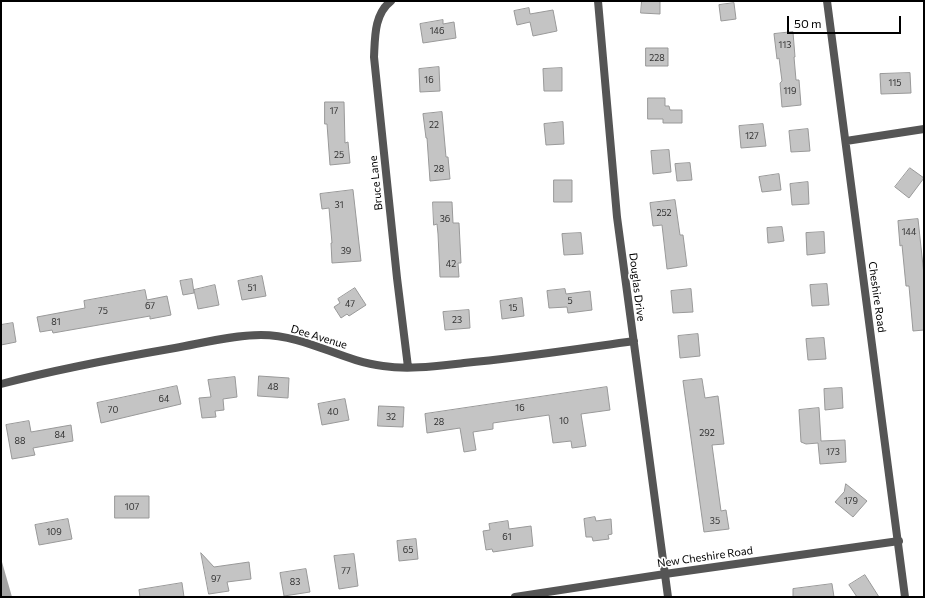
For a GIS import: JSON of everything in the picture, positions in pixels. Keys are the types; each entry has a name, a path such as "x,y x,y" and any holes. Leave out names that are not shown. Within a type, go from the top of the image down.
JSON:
{"street":[{"name":"Bruce Lane","path":"391,1 387,4 379,18 375,36 374,57 397,278 408,367"},
{"name":"Douglas Drive","path":"598,1 617,217 668,597"},
{"name":"Cheshire Road","path":"827,1 899,541 905,597"},
{"path":"846,141 924,129"},
{"name":"Dee Avenue","path":"1,384 133,356 236,337 262,335 287,338 313,344 358,361 383,366 408,367 486,361 634,341"},
{"name":"New Cheshire Road","path":"518,597 665,574 899,541"}],"shaded area":[{"path":"1,561 2,562 12,597 1,597"}],"building":[{"path":"642,1 660,1 660,14 641,13"},
{"path":"734,3 736,19 721,21 719,5"},
{"path":"529,8 530,14 553,10 557,31 533,36 530,22 517,25 514,11"},
{"path":"443,20 443,24 454,22 456,38 423,43 420,24"},
{"path":"793,32 796,80 799,80 801,105 782,107 780,83 782,81 779,58 777,59 774,34"},
{"path":"646,48 668,48 668,66 646,66"},
{"path":"439,67 440,91 420,92 419,69"},
{"path":"562,68 562,91 544,91 543,69"},
{"path":"910,73 911,93 881,94 880,74"},
{"path":"648,98 665,98 665,106 669,106 670,110 682,110 682,123 663,123 663,119 648,119"},
{"path":"325,102 344,102 345,143 348,142 350,163 330,165 327,124 325,124"},
{"path":"442,112 446,157 448,157 450,179 430,181 427,138 423,114"},
{"path":"563,122 564,144 546,145 544,124"},
{"path":"763,124 766,146 741,148 739,126"},
{"path":"808,129 810,151 791,152 789,131"},
{"path":"669,150 671,172 653,174 651,151"},
{"path":"690,163 692,180 677,181 675,164"},
{"path":"910,168 924,178 909,198 895,187"},
{"path":"779,174 781,190 762,192 759,177"},
{"path":"554,180 572,180 572,202 554,202"},
{"path":"808,182 809,204 792,205 790,184"},
{"path":"353,190 361,261 332,263 329,208 322,209 320,194"},
{"path":"675,200 680,235 683,235 687,266 667,269 662,225 653,226 650,203"},
{"path":"433,202 452,202 453,223 459,223 461,263 458,263 459,277 440,277 438,234 437,224 434,225"},
{"path":"918,219 924,275 924,330 913,331 909,286 906,286 898,221"},
{"path":"782,227 784,241 768,243 767,228"},
{"path":"824,232 825,253 807,255 806,233"},
{"path":"581,233 583,254 564,255 562,234"},
{"path":"262,276 266,296 242,300 238,281"},
{"path":"192,279 194,293 183,295 180,281"},
{"path":"827,284 829,305 812,306 810,285"},
{"path":"215,285 219,305 198,309 194,290"},
{"path":"355,288 366,305 349,316 347,314 341,318 334,307 340,303 338,299"},
{"path":"565,289 566,294 590,291 592,310 568,313 567,307 549,308 547,291"},
{"path":"691,289 693,312 673,313 671,291"},
{"path":"145,290 147,300 167,296 171,315 150,319 150,316 53,333 52,330 40,332 37,317 85,308 84,301"},
{"path":"522,298 524,316 502,319 500,301"},
{"path":"469,310 470,328 445,330 443,312"},
{"path":"13,323 16,342 1,345 1,325"},
{"path":"698,334 700,356 680,358 678,336"},
{"path":"824,338 826,359 808,360 806,339"},
{"path":"259,376 289,378 288,398 258,396"},
{"path":"235,377 237,397 223,399 224,410 215,411 216,417 202,418 199,398 211,397 208,380"},
{"path":"702,379 705,398 718,396 724,444 712,445 721,511 726,510 729,529 704,532 683,381"},
{"path":"177,386 181,404 101,423 97,403"},
{"path":"607,387 610,410 581,414 586,446 572,448 571,441 553,443 549,415 493,423 493,429 473,432 476,450 464,452 460,428 427,433 425,414"},
{"path":"842,388 843,408 825,410 824,389"},
{"path":"345,399 349,420 322,425 318,404"},
{"path":"379,406 404,407 403,427 378,426"},
{"path":"819,408 821,441 845,440 846,462 820,464 818,443 806,444 801,442 799,410"},
{"path":"29,421 31,432 71,425 73,441 33,448 35,455 12,459 6,425"},
{"path":"846,484 867,501 853,517 835,502 844,492"},
{"path":"115,496 149,496 149,518 115,518"},
{"path":"595,517 596,521 611,519 612,534 608,535 609,539 593,541 592,537 586,537 584,519"},
{"path":"68,519 72,539 39,545 35,525"},
{"path":"508,521 509,529 531,526 533,546 493,552 492,549 486,550 483,531 490,530 489,524"},
{"path":"416,539 418,559 399,561 397,541"},
{"path":"201,553 214,567 249,562 251,579 227,582 229,591 209,594"},
{"path":"354,554 358,586 339,589 334,556"},
{"path":"306,569 310,592 284,596 280,573"},
{"path":"865,575 879,597 857,597 849,585"},
{"path":"182,583 184,597 140,597 139,590"},
{"path":"832,584 834,597 793,597 793,589"}]}
